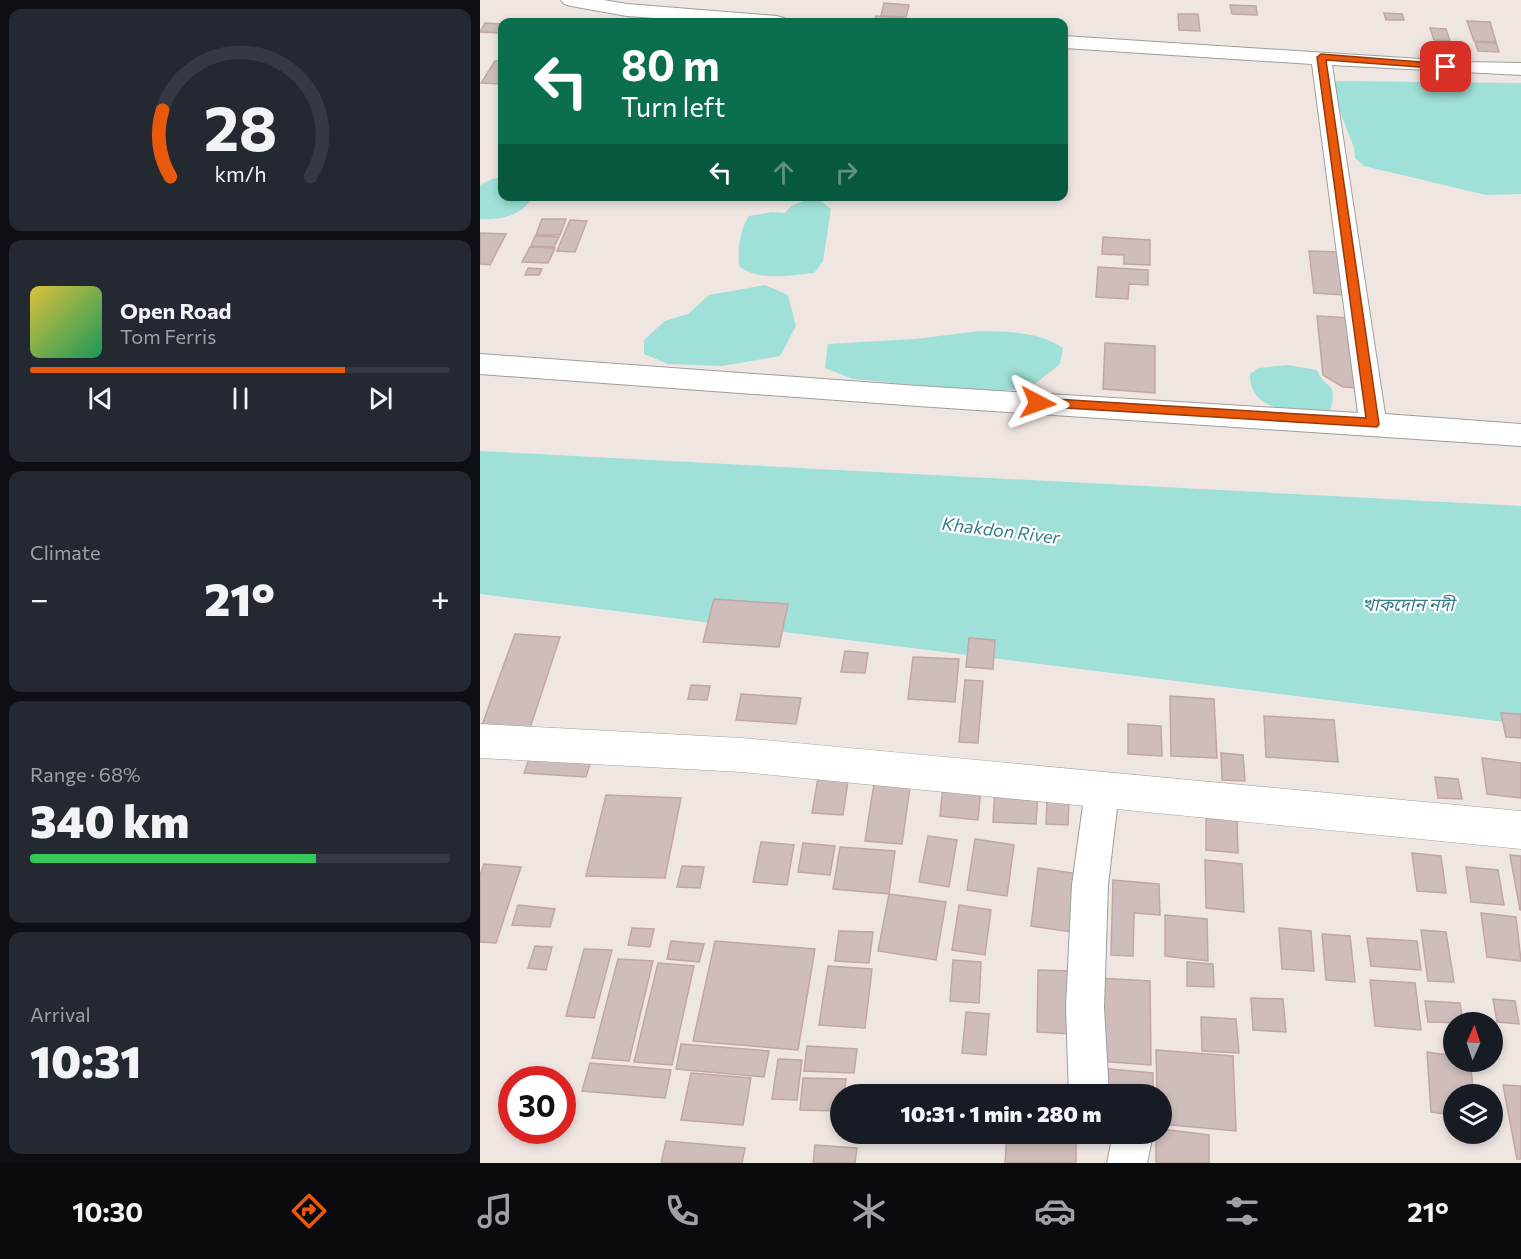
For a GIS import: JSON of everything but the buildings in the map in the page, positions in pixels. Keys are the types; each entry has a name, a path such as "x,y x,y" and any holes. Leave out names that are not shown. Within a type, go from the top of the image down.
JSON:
{"street":[{"path":"571,0 627,10 727,18"},
{"path":"1068,42 1467,68 1521,69"},
{"path":"1321,57 1372,424"},
{"path":"480,364 918,396 1521,435"},
{"path":"480,741 742,756 1521,830"},
{"path":"1088,1084 1085,1007 1090,885 1102,791"},
{"path":"1127,1163 1131,1144"}],"water":[{"path":"1335,81 1521,83 1521,194 1486,195 1364,166 1355,158 1354,148 1336,101 1333,88"},
{"path":"498,178 498,201 529,201 523,209 510,216 480,219 480,185"},
{"path":"804,201 821,201 831,209 823,261 814,273 765,276 739,266 740,241 749,216 772,212 785,213 791,206"},
{"path":"765,285 788,295 796,326 780,356 722,366 668,364 644,354 644,340 665,321 688,314 709,295"},
{"path":"980,331 1044,338 1063,348 1060,364 1031,387 1001,391 853,379 825,368 828,344 915,339"},
{"path":"1288,365 1317,370 1332,390 1330,412 1279,408 1267,404 1258,397 1252,387 1250,374 1259,368"},
{"name":"খাকদোন নদী","path":"480,451 1521,506 1521,724 480,594"}],"route":[{"path":"1038,403 1372,424 1321,57 1446,67"}],"water label":[{"name":"Khakdon River","path":"1001,530"}]}
